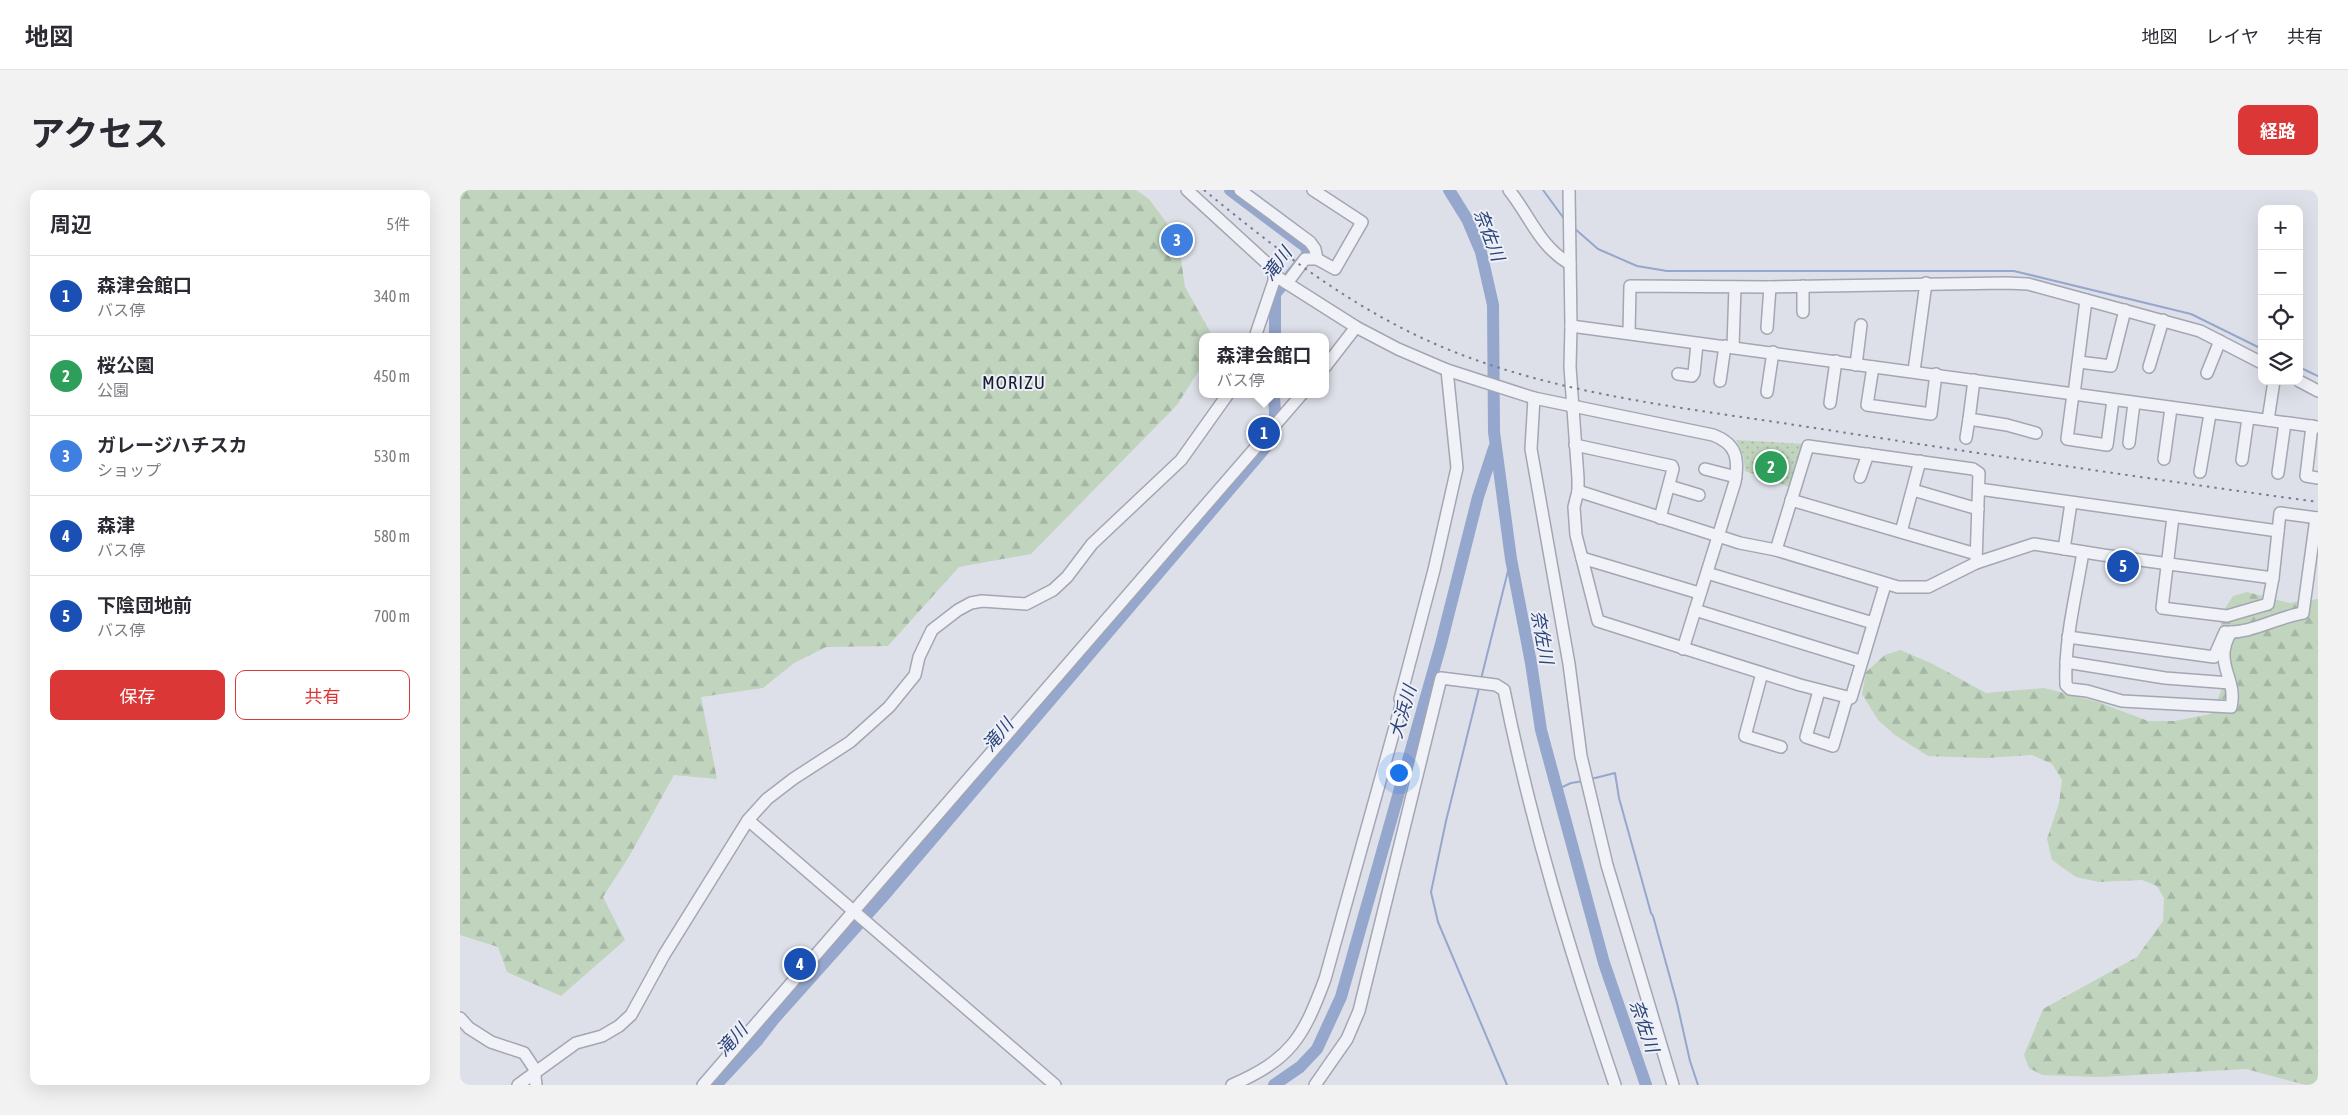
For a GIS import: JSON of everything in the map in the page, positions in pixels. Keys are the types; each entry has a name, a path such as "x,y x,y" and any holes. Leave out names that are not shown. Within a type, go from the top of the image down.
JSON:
{"street":[{"path":"1187,190 1263,259 1274,275 1356,327 1398,349 1447,370 1534,398 1659,423 1724,439 1736,455 1736,477 1683,649"},
{"path":"1240,190 1310,242 1315,249 1317,259"},
{"path":"1287,283 1305,259 1317,259 1335,270 1362,222 1313,190"},
{"path":"1510,190 1544,243 1558,258 1569,260"},
{"path":"1569,190 1571,406 1578,491 1574,507 1575,526 1598,621 1819,691 1851,698 1860,661 1885,584"},
{"path":"1256,333 1274,275"},
{"path":"1629,333 1630,286 1770,287 2006,282 2028,284 2200,331 2258,361"},
{"path":"1914,371 1926,284"},
{"path":"1803,286 1803,312"},
{"path":"1720,381 1729,347 1735,287"},
{"path":"1767,328 1770,287"},
{"path":"2086,300 2067,439 2107,445 2113,400"},
{"path":"2078,362 2111,366 2125,310"},
{"path":"2149,367 2163,320"},
{"path":"1571,326 1914,371 2210,414 2315,427 2306,476 2318,478"},
{"path":"1856,364 1861,326"},
{"path":"1329,362 1356,327"},
{"path":"2207,373 2220,341"},
{"path":"1678,374 1692,376 1694,373 1697,344"},
{"path":"1767,392 1773,352"},
{"path":"1830,403 1836,361"},
{"path":"1873,367 1867,405 1930,414 1936,374"},
{"path":"1232,1085 1250,1077 1290,1049 1312,1014 1325,979 1402,702 1400,699 1434,570 1457,468 1447,370"},
{"path":"1966,438 1974,380"},
{"path":"2303,383 2318,391"},
{"path":"2268,420 2273,385"},
{"path":"518,1085 576,1044 602,1036 631,1015 664,955 748,820 766,799 850,742 889,707 915,675 919,657 932,630 958,610 971,603 982,601 1026,604 1054,590 1067,577 1092,544 1181,460 1225,398"},
{"path":"703,1085 1299,398"},
{"path":"1534,398 1532,449 1568,664 1581,756 1607,865 1673,1085"},
{"path":"2129,443 2134,403"},
{"path":"2164,459 2171,408"},
{"path":"2200,472 2210,414"},
{"path":"2242,460 2248,418"},
{"path":"1969,419 2007,425 2036,433"},
{"path":"2278,473 2285,422"},
{"path":"1575,445 1672,466 1673,469 1660,518"},
{"path":"1776,550 1808,446 1973,469 1979,473 1976,559"},
{"path":"1860,477 1868,454"},
{"path":"1901,532 1920,461"},
{"path":"1705,469 1736,477"},
{"path":"1669,486 1699,495"},
{"path":"1913,490 1978,509"},
{"path":"1979,490 2278,531"},
{"path":"1578,491 1740,543 1776,550 1885,584 1908,588 1928,587 1976,559 2034,544 2273,578"},
{"path":"1791,500 1901,532 1976,559"},
{"path":"2064,549 2071,503"},
{"path":"2068,637 2214,657 2224,632 2244,630 2281,617 2302,613 2313,573 2317,518 2280,513 2273,578 2268,604 2227,616 2162,608 2173,517"},
{"path":"2083,552 2068,637 2066,685 2070,689 2087,691 2122,701 2231,707 2234,696 2223,653 2225,642 2231,632"},
{"path":"1582,558 1699,593"},
{"path":"1706,573 1873,623"},
{"path":"1695,610 1860,661"},
{"path":"2066,662 2166,678 2230,683"},
{"path":"1762,673 1745,736 1781,747"},
{"path":"1315,1085 1343,1046 1359,1010 1441,678 1496,685 1504,690 1524,780 1561,917 1615,1085"},
{"path":"1819,691 1806,738 1833,746 1847,698"},
{"path":"748,820 1055,1085"},
{"path":"460,1018 469,1028 491,1042 524,1054 535,1072 536,1085"}],"green space":[{"path":"460,190 1136,190 1149,199 1178,238 1185,287 1211,333 1199,333 1199,370 1177,405 1031,554 959,567 888,646 826,647 794,663 763,688 701,697 717,779 674,775 630,855 603,897 625,940 561,996 507,972 498,947 460,935"},
{"path":"1736,440 1804,444 1792,488 1745,471 1743,454"},
{"path":"2247,592 2289,603 2318,599 2318,1085 2306,1085 2246,1069 2101,1077 2042,1075 2029,1068 2024,1055 2043,1009 2137,957 2163,921 2164,898 2157,886 2142,880 2099,882 2076,877 2052,860 2047,839 2059,803 2062,780 2052,764 2032,755 1985,758 1928,756 1895,735 1878,720 1862,694 1866,672 1885,655 1900,650 1933,664 1986,693 2044,688 2098,702 2148,721 2175,721 2210,714 2225,677 2226,655 2220,616 2233,596"}],"waterway":[{"name":"滝川","path":"1230,190 1306,247 1308,254 1275,294 1275,333"},
{"name":"奈佐川","path":"1449,190 1467,219 1481,252 1493,305 1494,432 1511,559 1531,663 1541,730 1604,963 1646,1085"},
{"path":"1543,190 1565,220"},
{"path":"1574,228 1598,249 1637,266 1667,271 2014,271 2191,314 2258,347"},
{"path":"2303,369 2318,376"},
{"name":"滝川","path":"716,1085 881,899 1276,435 1274,398"},
{"name":"大浜川","path":"1274,1085 1300,1067 1317,1049 1341,997 1441,644 1478,497 1494,448"},
{"path":"1481,679 1511,559"},
{"path":"1479,688 1446,821 1431,892 1438,922 1507,1085"},
{"path":"1591,779 1615,773 1619,798 1677,1003 1690,1061 1698,1085"},
{"path":"1558,789 1571,783 1584,781"}],"railway":[{"path":"1204,190 1293,260 1324,282 1388,321 1457,353 1544,381 1679,408 2318,502"}],"place":[{"name":"ガレージハチスカ","path":"1177,240"},
{"name":"森津会館口","path":"1264,433"},
{"name":"桜公園","path":"1771,467"},
{"name":"下陰団地前","path":"2123,566"},
{"name":"森津","path":"800,964"}],"district":[{"name":"MORIZU","path":"1014,382"}]}
